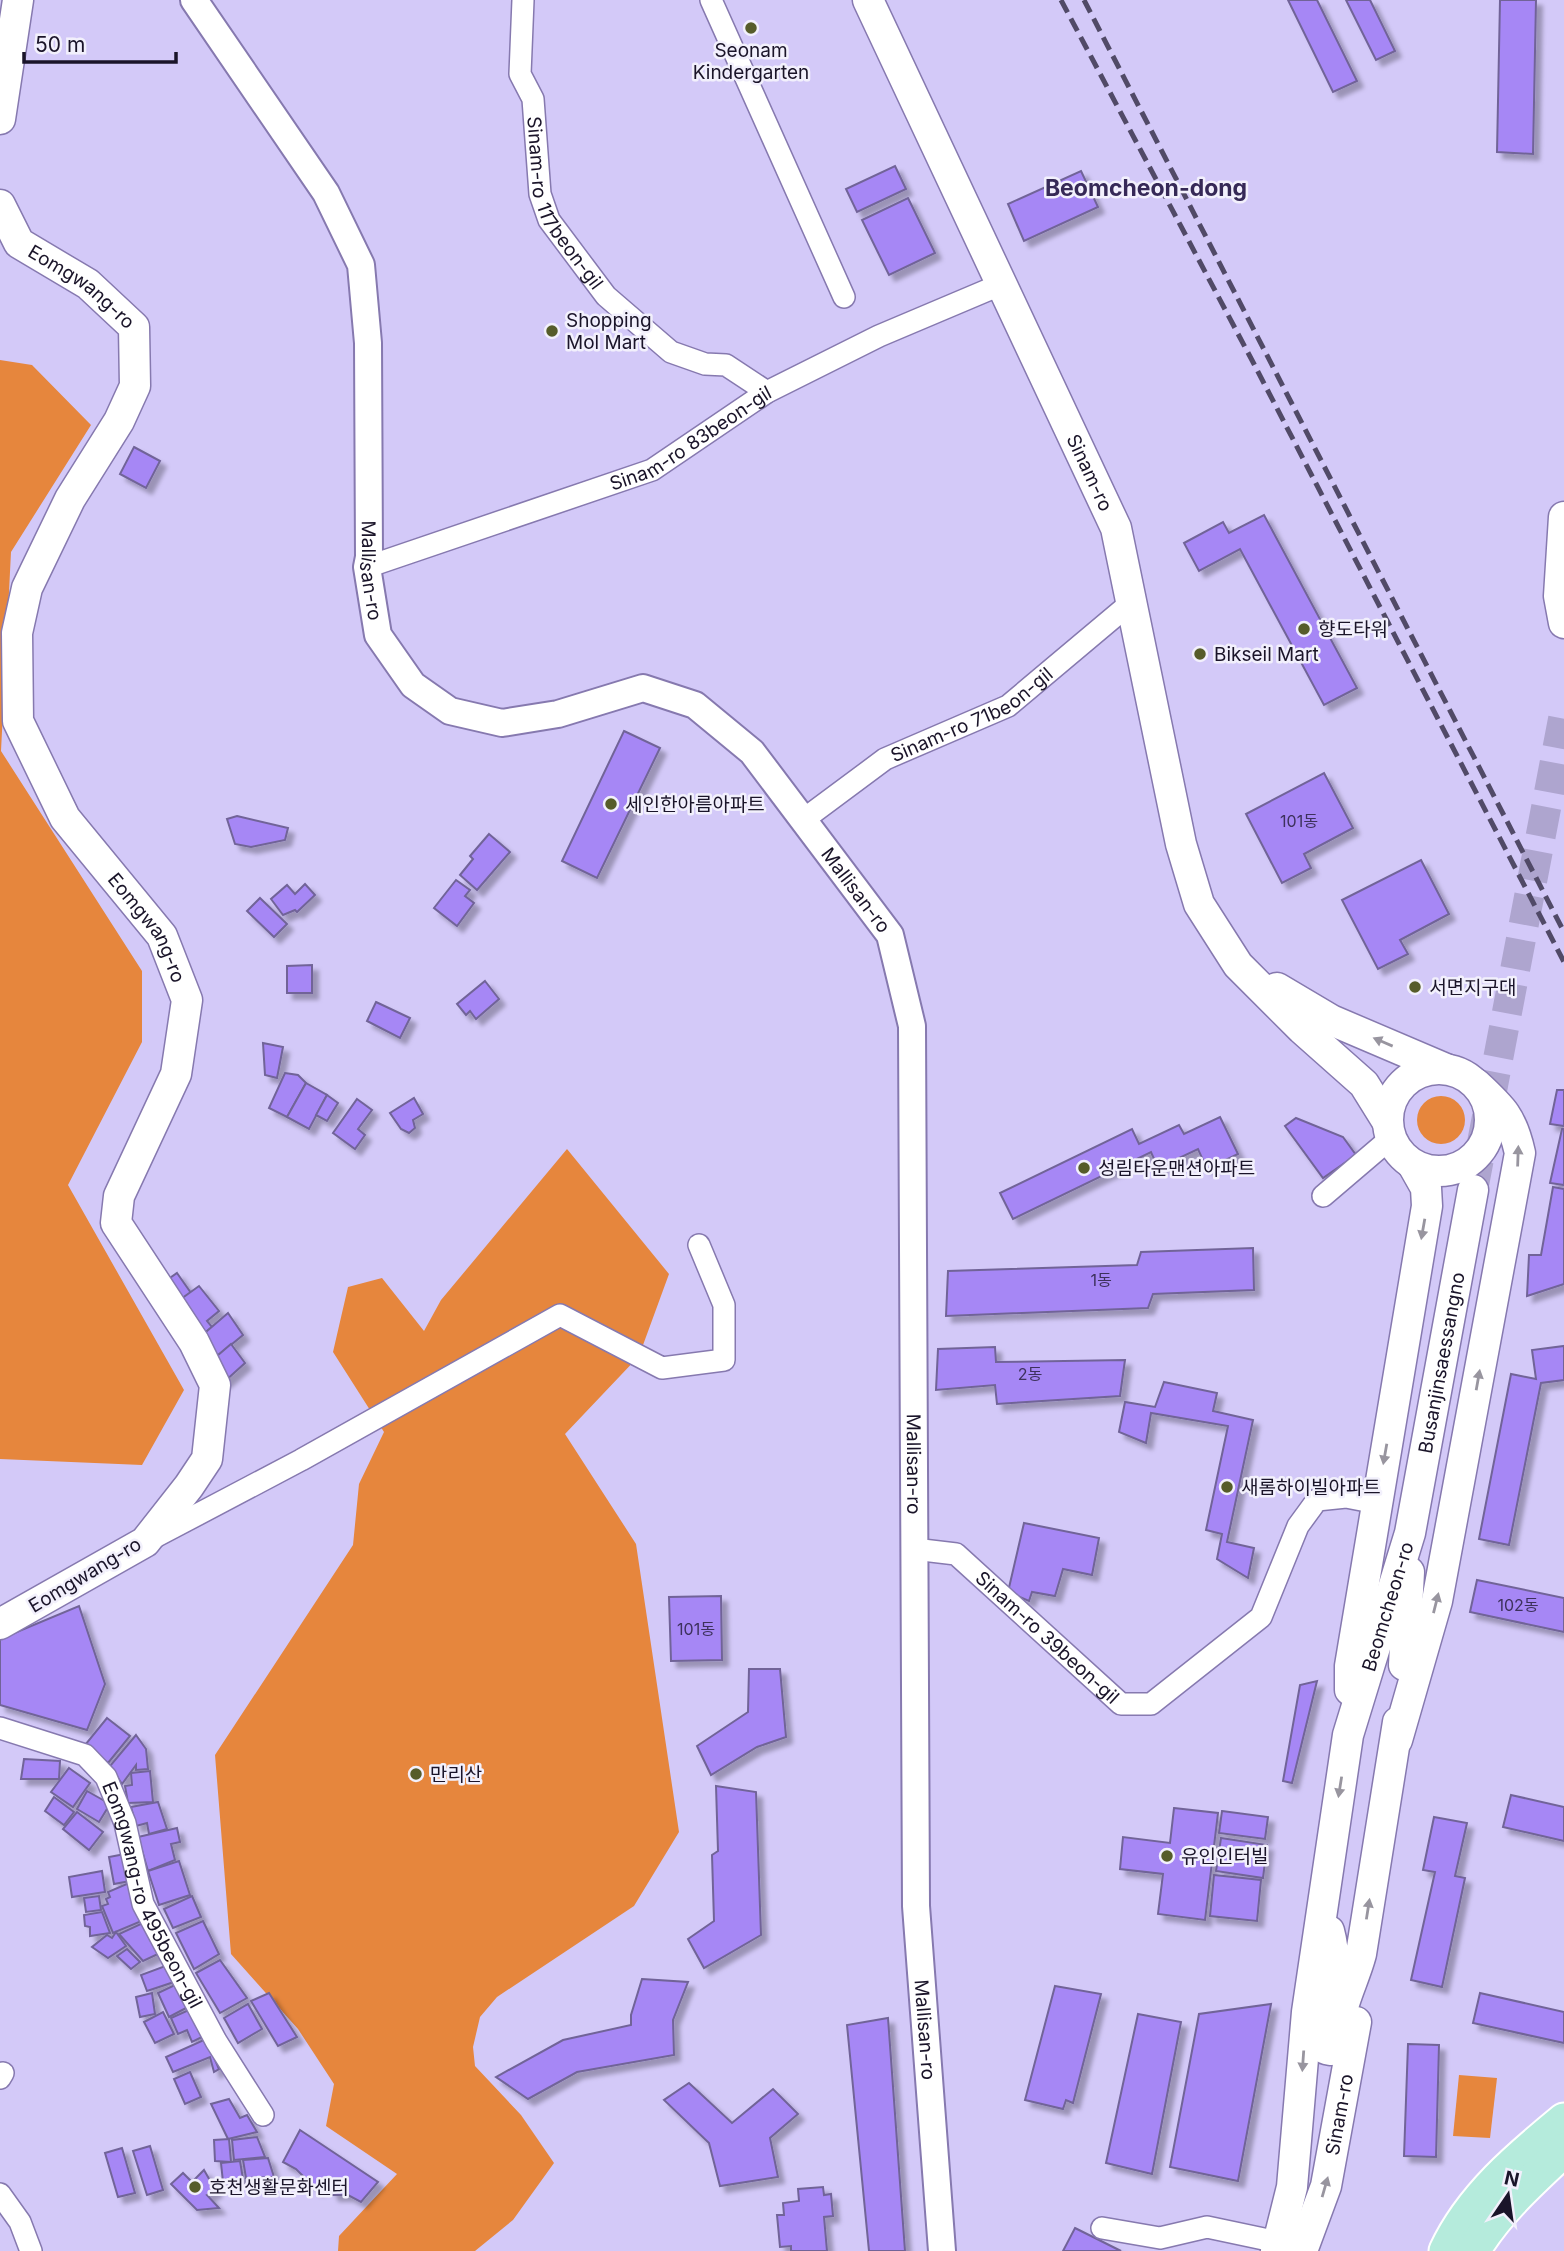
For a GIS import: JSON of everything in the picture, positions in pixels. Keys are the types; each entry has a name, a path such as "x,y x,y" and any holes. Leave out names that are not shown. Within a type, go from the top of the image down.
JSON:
{"main road":[{"path":"0,119 18,0"},
{"name":"Sinam-ro","path":"868,0 1116,528 1181,844 1199,904 1238,965"},
{"name":"Eomgwang-ro","path":"0,205 19,243 88,284 134,327 135,386 119,421 70,499 27,588 17,633 18,721 65,818 162,936 187,1000 176,1074 119,1196 116,1223 194,1342 215,1385 206,1459 189,1486 145,1542 0,1624"},
{"path":"1564,517 1559,596 1564,623"},
{"path":"1238,965 1331,1020 1463,1074 1502,1107 1515,1129 1520,1153 1437,1601 1397,1740"},
{"path":"1238,965 1302,1029 1364,1084 1400,1153 1413,1165 1426,1188 1427,1206 1350,1666 1348,1735"},
{"path":"1389,1130 1390,1104 1399,1088 1412,1076 1428,1070 1446,1069"},
{"path":"1413,1165 1445,1171 1461,1167 1475,1157 1485,1144 1490,1129 1490,1113 1485,1097 1476,1084"},
{"name":"Busanjinsaessangno","path":"1410,1533 1472,1190"},
{"name":"Beomcheon-ro","path":"1356,1976 1397,1740 1408,1626 1410,1533"},
{"name":"Beomcheon-ro","path":"1299,2121 1307,2012 1348,1735 1410,1533"},
{"path":"1322,1906 1334,1949 1334,1980 1323,2039 1326,2049 1331,2050 1336,2042 1343,2005 1356,1976"},
{"name":"Sinam-ro","path":"1285,2248 1326,2186 1359,2003 1356,1976"},
{"path":"1446,2251 1468,2214 1492,2185 1564,2120"},
{"name":"Sinam-ro","path":"1285,2248 1299,2121"},
{"path":"1473,2251 1488,2226 1512,2199 1564,2150"}],"street":[{"name":"Mallisan-ro","path":"194,0 326,192 361,265 368,343 367,567 378,635 412,685 450,711 502,723 558,714 643,688 695,705 752,752 890,935 912,1026 916,1906 942,2251"},
{"name":"Sinam-ro 117beon-gil","path":"523,0 520,74 533,99 540,194 549,220 606,296 671,352 705,364 726,365 767,392"},
{"path":"711,0 844,298"},
{"name":"Sinam-ro 83beon-gil","path":"367,567 653,470 767,392 879,336 1002,284"},
{"name":"Sinam-ro 71beon-gil","path":"803,820 886,759 1008,706 1133,601"},
{"path":"1323,1196 1389,1130"},
{"path":"145,1542 301,1460 560,1315 662,1368 724,1360 723,1305 699,1245"},
{"name":"Sinam-ro 39beon-gil","path":"914,1549 956,1554 1121,1704 1151,1704 1261,1617 1298,1526 1317,1500 1346,1497 1377,1503"},
{"name":"Eomgwang-ro 495beon-gil","path":"0,1728 85,1755 106,1777 125,1823 143,1905 216,2041 263,2115"},
{"path":"0,2194 20,2222 31,2251"},
{"path":"1102,2228 1160,2238 1207,2227 1285,2248"}],"shaded area":[{"path":"0,360 32,365 91,425 11,552 1,751 142,971 142,1042 68,1185 184,1390 142,1465 0,1459"},
{"path":"1441,1096 1450,1097 1458,1103 1464,1111 1464,1129 1458,1137 1450,1143 1441,1144 1432,1143 1424,1137 1418,1129 1417,1120 1418,1111 1424,1103 1432,1097"},
{"path":"567,1149 669,1274 639,1356 565,1434 636,1544 679,1832 634,1906 497,1997 480,2017 473,2047 475,2066 521,2115 554,2163 513,2220 475,2251 338,2251 339,2236 397,2174 326,2126 334,2084 298,2029 231,1954 215,1755 353,1545 359,1484 384,1432 333,1352 348,1287 382,1278 424,1331 441,1300"},
{"path":"1459,2075 1497,2078 1490,2138 1453,2136"}],"building":[{"path":"1288,0 1317,0 1357,81 1333,92"},
{"path":"1346,0 1370,0 1395,51 1376,60"},
{"path":"1500,0 1536,0 1533,154 1497,152"},
{"path":"895,166 906,189 857,212 846,189"},
{"path":"1081,171 1098,207 1024,241 1008,204"},
{"path":"908,198 935,253 889,275 862,220"},
{"path":"134,447 160,461 146,488 120,474"},
{"name":"향도타워","path":"1264,515 1357,688 1324,705 1240,549 1199,571 1184,543 1223,522 1229,533"},
{"name":"세인한아름아파트","path":"624,731 660,748 597,878 562,861"},
{"path":"1324,773 1353,828 1304,854 1311,868 1282,883 1246,814"},
{"path":"237,816 288,828 285,840 251,847 235,844 227,819"},
{"path":"489,834 510,852 477,890 460,875 473,859 470,856"},
{"path":"1421,860 1449,914 1400,940 1408,954 1378,969 1342,900"},
{"path":"456,880 470,890 465,896 474,903 457,926 434,908"},
{"path":"305,884 315,895 297,912 295,910 283,915 271,899 287,885 295,894"},
{"path":"260,898 287,924 274,937 247,911"},
{"path":"312,965 312,993 287,993 287,966"},
{"path":"485,981 499,999 476,1019 470,1011 466,1015 457,1004"},
{"path":"376,1002 410,1018 400,1038 367,1021"},
{"path":"263,1043 283,1047 277,1078 265,1075"},
{"path":"285,1073 298,1075 306,1083 287,1117 269,1108"},
{"path":"306,1083 327,1095 309,1129 287,1117"},
{"path":"1557,1090 1564,1090 1564,1126 1550,1124"},
{"path":"327,1095 338,1103 327,1121 316,1115"},
{"path":"414,1098 423,1114 413,1120 415,1128 409,1133 401,1129 390,1113"},
{"path":"357,1099 372,1110 358,1129 365,1135 355,1149 333,1133"},
{"name":"성림타운맨션아파트","path":"1220,1117 1238,1154 1207,1169 1198,1149 1158,1168 1151,1152 1013,1219 1000,1193 1132,1129 1139,1144 1179,1125 1184,1134"},
{"path":"1296,1118 1343,1137 1356,1155 1323,1178 1285,1126"},
{"path":"1564,1129 1564,1185 1550,1183"},
{"path":"1553,1187 1564,1189 1564,1284 1527,1296 1529,1255 1541,1255"},
{"path":"1253,1248 1254,1290 1153,1294 1148,1308 946,1316 948,1271 1137,1265 1141,1252"},
{"path":"177,1273 191,1293 174,1304 160,1285"},
{"path":"199,1286 219,1311 207,1321 212,1327 200,1337 174,1304"},
{"path":"228,1313 243,1335 210,1362 200,1337"},
{"path":"231,1344 245,1363 224,1382 210,1362"},
{"path":"1564,1346 1564,1380 1541,1383 1509,1545 1479,1539 1511,1374 1536,1379 1532,1350"},
{"path":"995,1347 996,1362 1125,1360 1120,1396 997,1404 995,1385 936,1390 938,1349"},
{"name":"새롬하이빌아파트","path":"1164,1382 1217,1393 1213,1411 1253,1420 1227,1542 1254,1548 1248,1578 1217,1559 1222,1534 1206,1530 1228,1426 1151,1413 1146,1443 1119,1432 1125,1402 1155,1407"},
{"path":"1024,1523 1099,1538 1092,1575 1063,1569 1055,1596 1032,1592 1029,1601 1008,1592"},
{"path":"1477,1580 1564,1598 1564,1632 1470,1612"},
{"path":"721,1596 722,1660 671,1661 669,1597"},
{"path":"79,1606 105,1684 87,1730 0,1705 0,1639"},
{"path":"749,1669 780,1669 786,1737 757,1747 711,1775 697,1746 748,1712"},
{"path":"1317,1681 1292,1783 1283,1781 1300,1685"},
{"path":"107,1718 130,1736 108,1763 85,1745"},
{"path":"136,1735 146,1749 148,1769 136,1770 136,1765 122,1784 110,1766"},
{"path":"24,1759 60,1761 59,1779 21,1779"},
{"path":"69,1768 90,1783 73,1807 51,1792"},
{"path":"150,1771 153,1802 128,1803 125,1786 132,1785 131,1773"},
{"path":"716,1786 756,1792 761,1935 704,1968 688,1939 714,1921 712,1855 718,1851"},
{"path":"87,1791 110,1804 99,1822 77,1809"},
{"path":"1511,1795 1564,1807 1564,1841 1503,1827"},
{"path":"54,1797 74,1812 64,1825 45,1811"},
{"path":"158,1802 167,1829 149,1834 147,1823 136,1826 131,1807"},
{"name":"유인인터빌","path":"1174,1808 1218,1813 1205,1920 1158,1914 1163,1874 1120,1869 1123,1837 1170,1843"},
{"path":"1222,1811 1268,1817 1265,1839 1219,1833"},
{"path":"77,1812 103,1832 89,1850 63,1829"},
{"path":"1434,1817 1467,1823 1455,1876 1465,1878 1442,1987 1411,1980 1435,1872 1423,1870"},
{"path":"177,1828 180,1842 171,1844 175,1860 148,1871 138,1837"},
{"path":"1221,1838 1267,1845 1263,1878 1216,1871"},
{"path":"125,1854 130,1881 114,1884 109,1857"},
{"path":"179,1861 190,1895 159,1905 148,1871"},
{"path":"102,1871 105,1892 72,1897 69,1877"},
{"path":"1214,1875 1261,1880 1257,1921 1210,1916"},
{"path":"129,1883 144,1920 113,1933 102,1906 108,1904 108,1892"},
{"path":"99,1896 101,1910 86,1912 84,1898"},
{"path":"192,1896 201,1917 173,1928 164,1909"},
{"path":"102,1912 110,1933 90,1936 90,1927 85,1926 84,1915"},
{"path":"203,1921 219,1954 194,1969 176,1933"},
{"path":"145,1922 158,1954 143,1961 119,1934"},
{"path":"116,1932 126,1946 108,1958 92,1947 107,1935 112,1938"},
{"path":"127,1949 140,1962 131,1969 117,1956"},
{"path":"220,1960 247,1998 220,2013 196,1973"},
{"path":"168,1965 174,1982 147,1991 141,1975"},
{"path":"642,1979 688,1982 673,2020 674,2055 577,2072 528,2099 496,2077 563,2040 631,2025 631,2015"},
{"path":"177,1984 188,2007 169,2017 158,1993"},
{"path":"1055,1986 1101,1994 1073,2103 1066,2100 1063,2109 1025,2100"},
{"path":"152,1993 155,2014 140,2017 136,1997"},
{"path":"269,1993 297,2037 278,2046 251,2001"},
{"path":"1480,1993 1564,2012 1564,2043 1473,2023"},
{"path":"248,2004 262,2029 238,2043 224,2018"},
{"path":"1271,2004 1238,2181 1170,2167 1199,2014"},
{"path":"191,2009 204,2036 192,2042 187,2030 178,2034 171,2018"},
{"path":"163,2012 174,2034 155,2043 144,2022"},
{"path":"1138,2014 1181,2022 1152,2174 1106,2163"},
{"path":"888,2018 905,2251 869,2251 847,2025"},
{"path":"206,2039 219,2069 214,2072 210,2057 173,2072 166,2057"},
{"path":"1408,2044 1439,2045 1436,2157 1404,2156"},
{"path":"190,2072 201,2097 185,2104 174,2079"},
{"path":"689,2083 732,2123 773,2089 798,2114 770,2138 778,2177 720,2186 709,2143 664,2100"},
{"path":"229,2099 240,2118 247,2115 257,2132 228,2139 211,2104"},
{"path":"300,2130 378,2182 361,2202 348,2195 333,2195 328,2182 317,2190 296,2169 283,2162"},
{"path":"257,2137 265,2157 234,2160 232,2140"},
{"path":"229,2139 231,2162 215,2161 214,2140"},
{"path":"150,2146 163,2190 147,2195 133,2151"},
{"path":"122,2148 135,2193 118,2197 105,2153"},
{"path":"268,2158 274,2177 246,2178 243,2160"},
{"path":"240,2161 243,2179 223,2182 221,2163"},
{"name":"호천생활문화센터","path":"204,2170 216,2191 207,2195 219,2208 197,2210 171,2184 183,2173 192,2182"},
{"path":"823,2187 824,2195 831,2194 833,2216 824,2217 827,2251 791,2251 791,2246 780,2247 777,2215 784,2215 783,2203 799,2201 798,2189"},
{"path":"1075,2228 1121,2251 1063,2251"}],"tunnel":[{"path":"1473,1190 1564,714"}],"railway":[{"path":"1061,0 1254,364 1564,962"},
{"path":"1084,0 1564,932"}],"place":[{"name":"Seonam Kindergarten","path":"751,28"},
{"name":"Shopping Mol Mart","path":"552,331"},
{"name":"향도타워","path":"1304,629"},
{"name":"Bikseil Mart","path":"1200,654"},
{"name":"세인한아름아파트","path":"611,804"},
{"name":"서면지구대","path":"1415,987"},
{"name":"성림타운맨션아파트","path":"1084,1168"},
{"name":"새롬하이빌아파트","path":"1227,1487"},
{"name":"만리산","path":"416,1774"},
{"name":"유인인터빌","path":"1167,1856"},
{"name":"호천생활문화센터","path":"195,2187"}],"district":[{"name":"Beomcheon-dong","path":"1146,188"}]}
